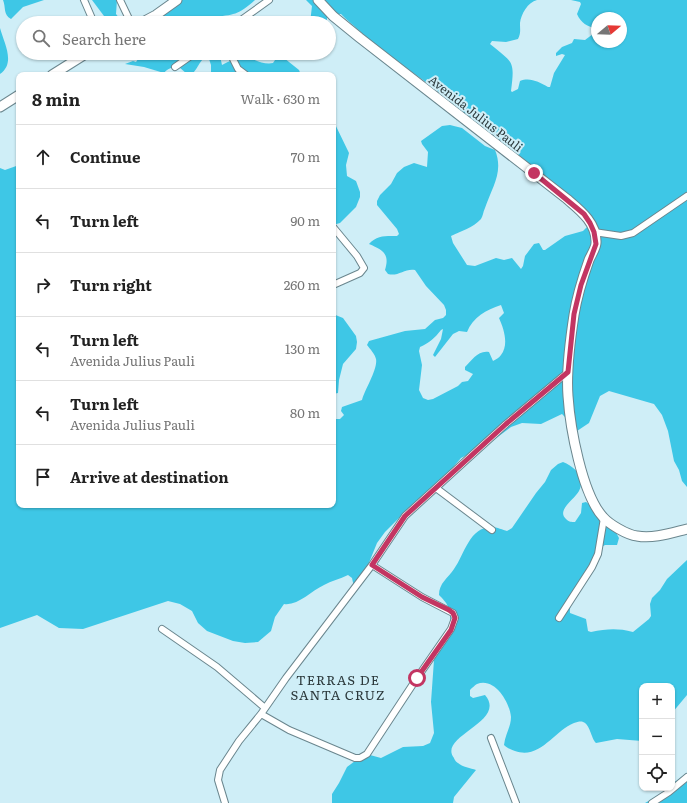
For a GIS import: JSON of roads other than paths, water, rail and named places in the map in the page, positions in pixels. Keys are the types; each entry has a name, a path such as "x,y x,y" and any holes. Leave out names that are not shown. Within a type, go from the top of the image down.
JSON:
{"street":[{"path":"84,0 91,16"},
{"path":"120,0 128,16"},
{"path":"154,16 177,0"},
{"path":"247,16 269,0"},
{"name":"Avenida Julius Pauli","path":"318,0 334,16"},
{"name":"Avenida Julius Pauli","path":"336,18 567,199 584,214 594,232"},
{"path":"57,72 76,60"},
{"path":"175,67 185,60"},
{"path":"233,60 238,70 241,72"},
{"path":"0,107 16,97"},
{"path":"687,196 633,233 621,236 594,232 596,244 581,285 574,314 568,372 568,396 571,427 588,489 596,508 604,518 627,533 636,536 651,537 687,528"},
{"path":"336,230 358,256 364,268 360,273 336,284"},
{"path":"225,803 218,780 220,770 286,678 372,565 405,516 506,424 568,372"},
{"path":"436,488 492,530"},
{"path":"558,618 592,567 598,554 604,518"},
{"path":"261,714 289,730 355,758 360,758 367,754 417,678 451,630 455,618 453,613 449,610 422,597 372,565"},
{"path":"162,629 216,668 265,708"},
{"path":"491,738 516,803"},
{"path":"652,803 669,792 687,777"}],"district":[{"name":"TERRAS DE SANTA CRUZ","path":"338,686"}]}
